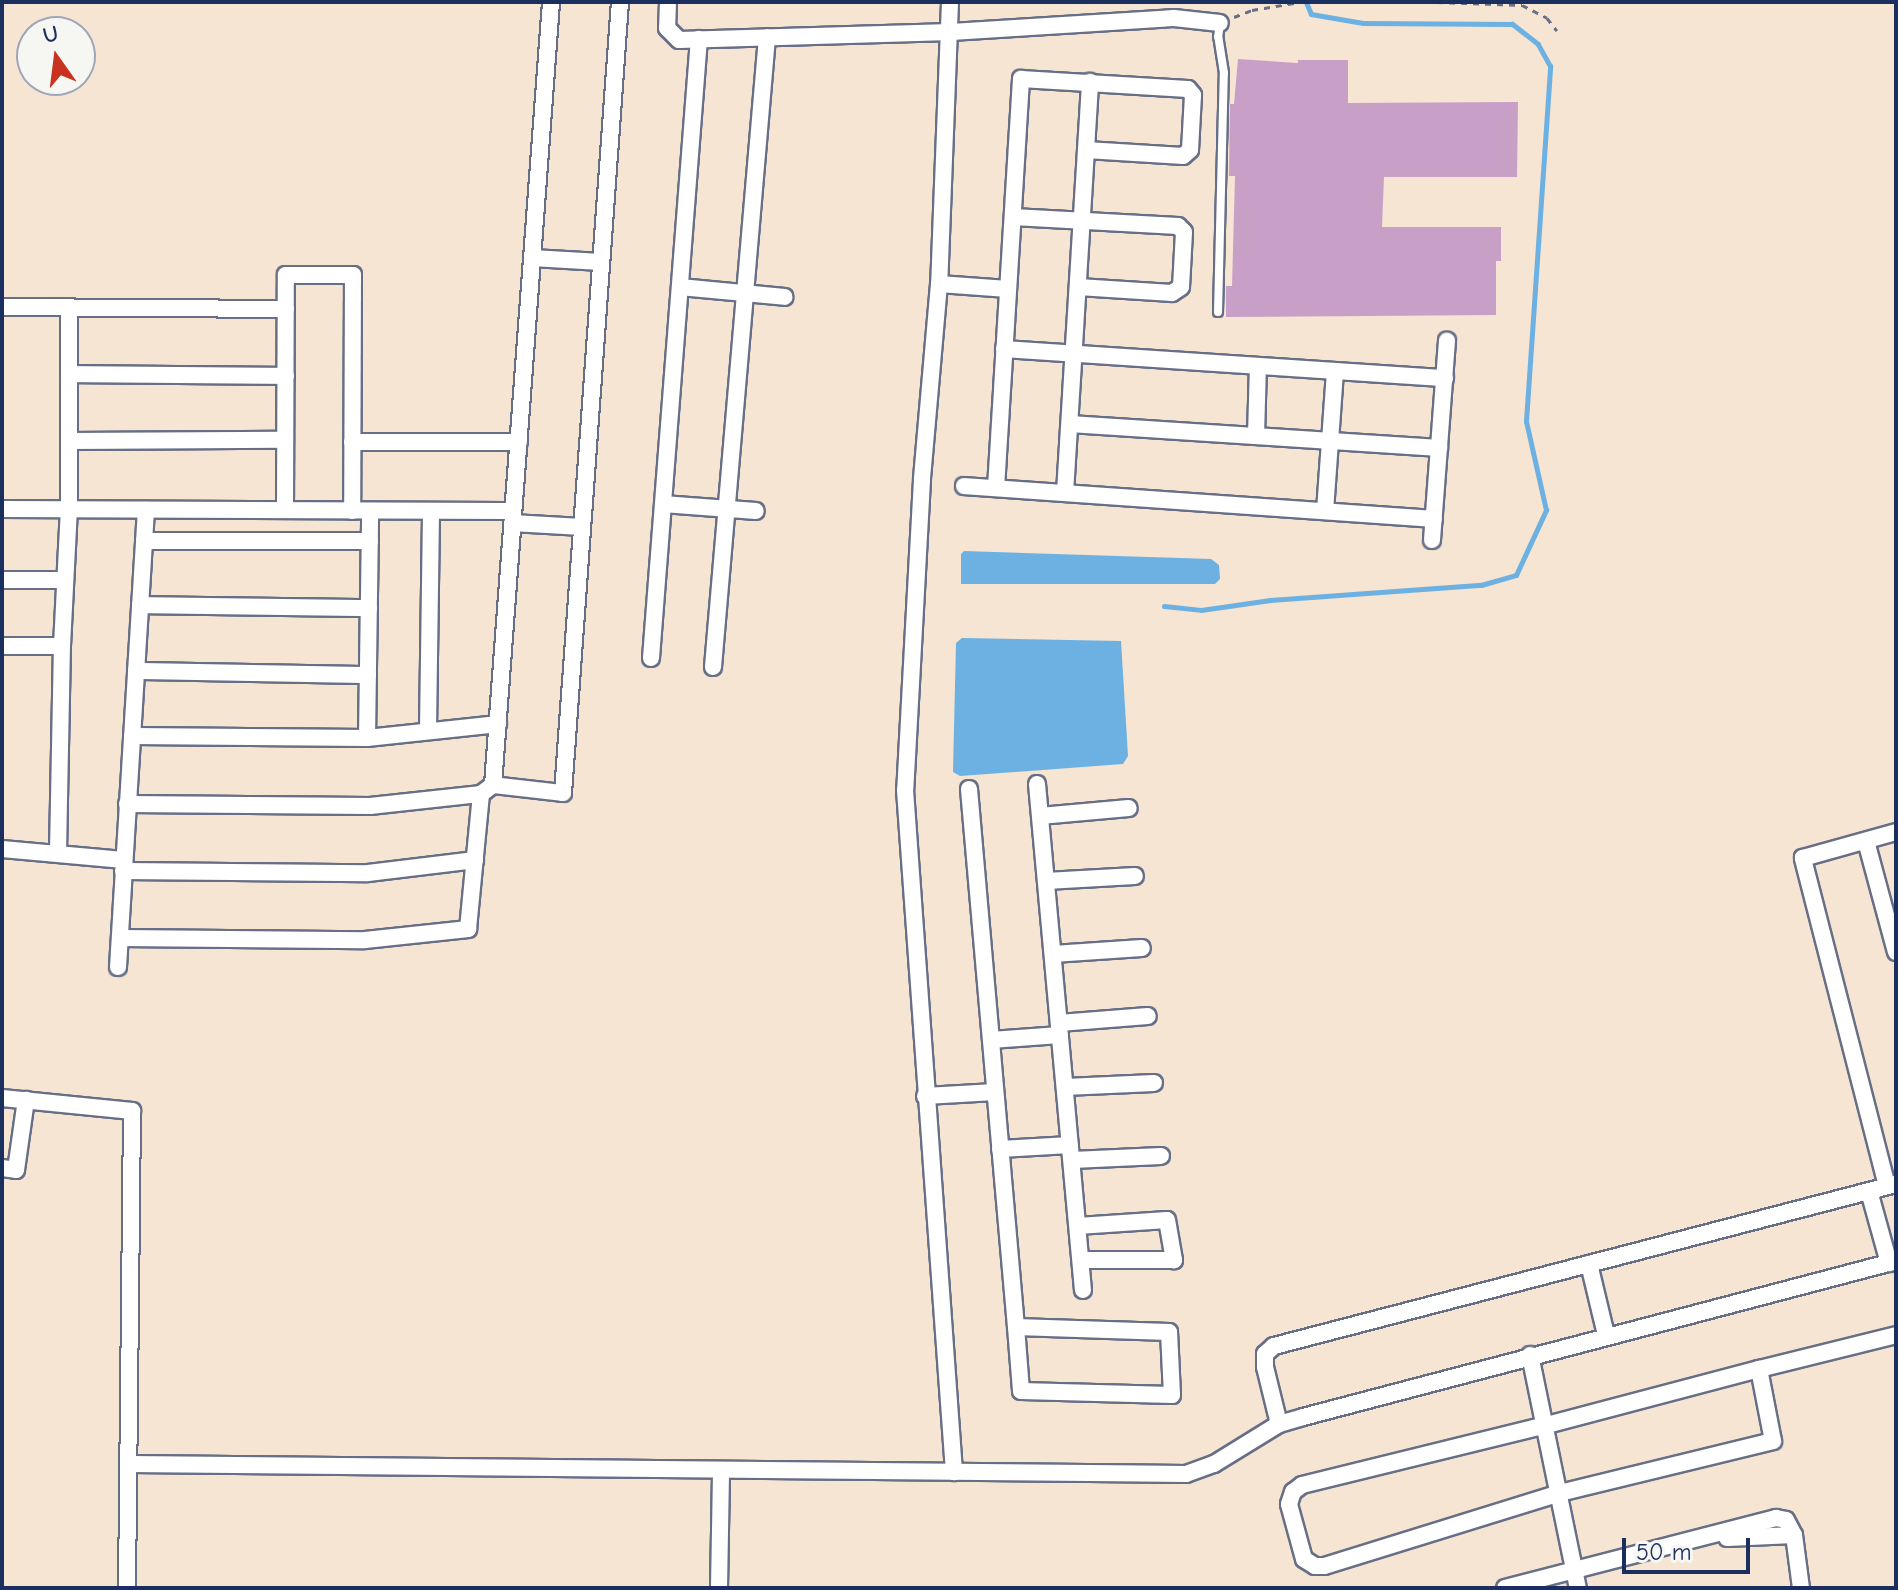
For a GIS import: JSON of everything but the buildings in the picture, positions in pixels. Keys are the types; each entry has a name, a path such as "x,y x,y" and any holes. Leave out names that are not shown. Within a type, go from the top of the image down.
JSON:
{"street":[{"path":"120,938 365,940 468,929 475,860 498,724 551,2"},
{"path":"127,804 370,806 487,789 563,793 620,2"},
{"path":"668,2 667,28 679,40 951,32 1174,18 1220,23"},
{"path":"950,2 939,284 922,480 905,790 954,1472"},
{"path":"713,667 767,37"},
{"path":"651,658 699,39"},
{"path":"996,488 1021,79 1188,89 1193,95 1190,150 1183,156 1086,150"},
{"path":"1065,493 1090,82"},
{"path":"1013,217 1178,226 1184,232 1181,287 1172,293 1078,287"},
{"path":"532,258 601,262"},
{"path":"285,510 286,275 353,275 352,511"},
{"path":"939,284 1008,289"},
{"path":"680,287 785,297"},
{"path":"2,307 286,309"},
{"path":"58,852 62,646 69,510 69,307"},
{"path":"1432,540 1447,341"},
{"path":"1004,349 1445,378"},
{"path":"1256,436 1258,366"},
{"path":"1325,511 1335,371"},
{"path":"69,374 286,376"},
{"path":"1070,424 1439,448"},
{"path":"69,441 285,440"},
{"path":"352,442 519,442"},
{"path":"964,486 1434,519"},
{"path":"663,504 756,511"},
{"path":"2,509 431,511 513,517 582,527"},
{"path":"118,967 146,510"},
{"path":"367,738 370,511"},
{"path":"428,729 431,511"},
{"path":"144,541 370,541"},
{"path":"2,580 65,580"},
{"path":"140,605 369,608"},
{"path":"2,646 62,646"},
{"path":"136,671 368,675"},
{"path":"132,736 367,738 428,729 498,724"},
{"path":"1037,784 1083,1290"},
{"path":"969,789 1021,1391 1172,1395 1169,1332 1016,1327"},
{"path":"1040,816 1129,808"},
{"path":"1279,1424 1265,1367 1265,1354 1274,1346 1891,1185 1803,858 1896,832"},
{"path":"1866,841 1896,952"},
{"path":"2,849 58,852 124,866 368,873 475,860"},
{"path":"1046,881 1135,876"},
{"path":"1053,954 1142,948"},
{"path":"991,1040 1148,1016"},
{"path":"1065,1087 1154,1083"},
{"path":"925,1096 995,1092"},
{"path":"2,1098 132,1111 127,1588"},
{"path":"2,1168 16,1170 26,1100"},
{"path":"1000,1149 1161,1156"},
{"path":"129,1464 1186,1474 1214,1464 1279,1424 1530,1355 1892,1262 1869,1191"},
{"path":"1078,1226 1167,1220 1174,1260 1081,1260"},
{"path":"1589,1264 1606,1335"},
{"path":"1759,1369 1773,1441 1560,1493 1315,1566 1304,1559 1289,1504 1293,1492 1302,1485 1547,1425 1759,1369 1896,1335"},
{"path":"1530,1355 1577,1579"},
{"path":"719,1588 721,1470"},
{"path":"1505,1588 1577,1579 1694,1540 1776,1518 1786,1520 1794,1535 1801,1588"}],"lane":[{"path":"1218,312 1224,73 1218,37 1220,23"}],"path":[{"path":"1220,23 1252,10 1298,2"},
{"path":"1437,2 1522,5 1547,18 1557,31"}],"water":[{"path":"964,551 1211,559 1219,565 1220,579 1215,584 961,584 961,554"},
{"path":"962,638 1121,641 1128,756 1123,764 960,776 953,772 956,643"}],"waterway":[{"path":"1164,606 1201,610 1270,600 1481,585 1516,575 1546,510 1526,421 1550,66 1538,44 1512,24 1363,23 1311,14 1306,2"}]}
